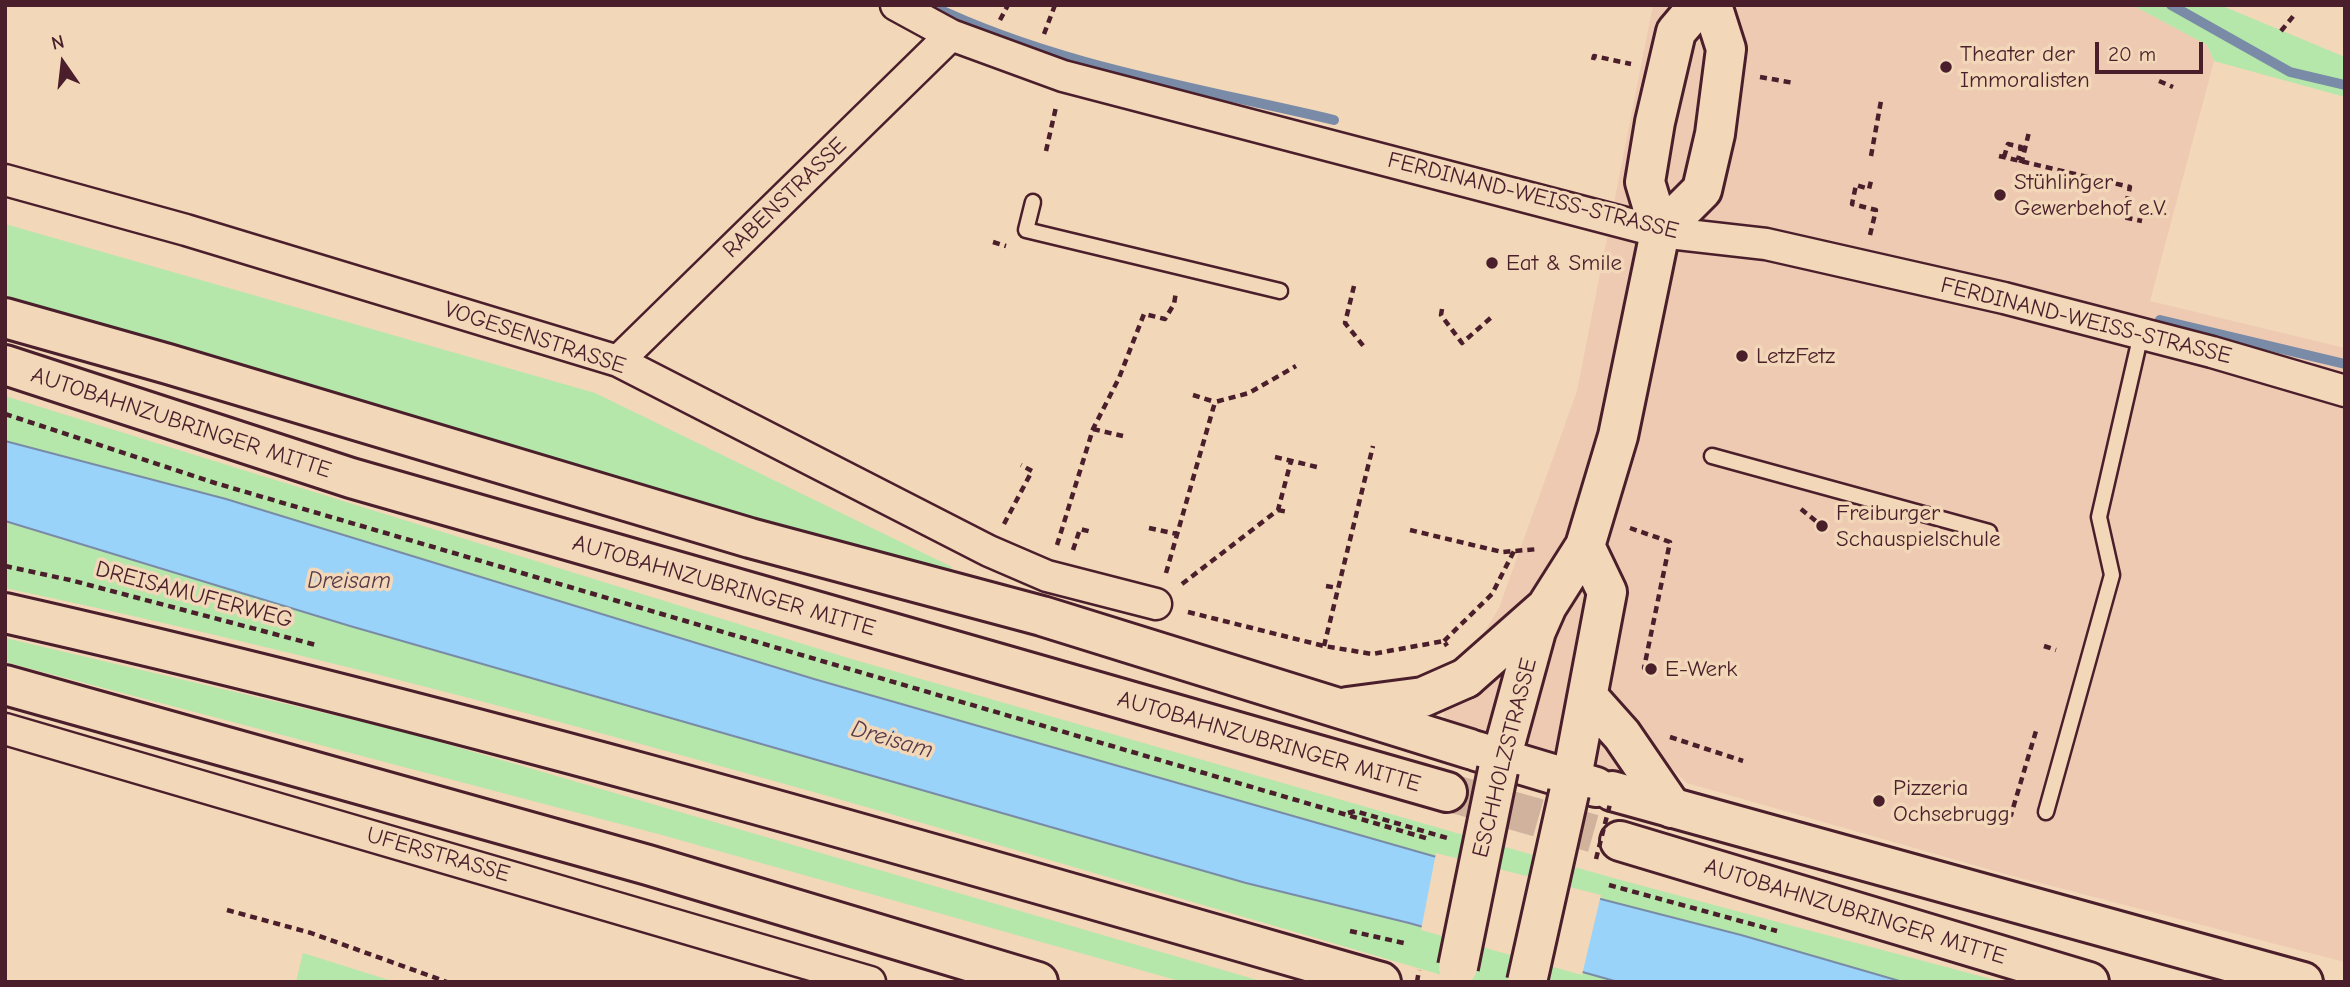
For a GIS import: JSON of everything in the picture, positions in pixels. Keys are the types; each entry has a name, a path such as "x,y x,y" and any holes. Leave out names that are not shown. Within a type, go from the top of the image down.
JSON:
{"main road":[{"name":"ESCHHOLZSTRASSE","path":"1454,982 1490,759 1547,606 1585,546 1618,436 1660,232 1645,182 1676,32 1699,5"},
{"path":"1660,232 1702,190 1710,156 1726,49 1712,5"},
{"path":"5,318 168,363 750,538 1042,616 1571,787 1612,791 2303,982"},
{"name":"AUTOBAHNZUBRINGER MITTE","path":"5,365 351,478 1447,792"},
{"path":"1527,982 1571,787 1607,593 1585,546"},
{"path":"1333,708 1423,697 1466,678 1547,606"},
{"path":"5,613 158,648 673,780 1381,982"},
{"path":"5,685 648,865 1038,982"},
{"path":"1589,698 1622,735 1672,808"},
{"name":"AUTOBAHNZUBRINGER MITTE","path":"1620,841 2089,982"}],"street":[{"name":"FERDINAND-WEISS-STRASSE","path":"896,5 951,35 1063,76 1660,232 1766,244 2004,298 2345,391"},
{"name":"RABENSTRASSE","path":"618,361 951,35"},
{"name":"VOGESENSTRASSE","path":"5,180 173,227 618,361 989,551 1047,576 1156,604"},
{"name":"UFERSTRASSE","path":"5,729 870,982"}],"lane":[{"path":"1033,202 1026,230 1280,291"},
{"path":"2046,812 2112,575 2099,517 2141,334"},
{"path":"1712,456 1989,532"}],"path":[{"path":"1002,12 1008,5"},
{"path":"1045,33 1055,5"},
{"path":"2281,31 2295,14"},
{"path":"1046,151 1063,76"},
{"path":"1773,80 1794,83"},
{"path":"2159,81 2174,87"},
{"path":"1871,156 1881,101"},
{"path":"2029,132 2022,161 2018,160 2021,148 2008,144 2002,157 2130,187 2123,217 2142,221"},
{"path":"1864,207 1852,204 1856,186 1869,189 1871,181"},
{"path":"993,242 1006,246"},
{"path":"1354,286 1345,323 1365,348"},
{"path":"1047,576 1093,429 1119,378 1144,314 1164,318 1174,304"},
{"path":"1442,309 1441,315 1462,342 1494,315"},
{"path":"1193,395 1215,402 1249,393 1296,366"},
{"path":"1156,604 1215,402"},
{"path":"5,414 215,483 1429,839"},
{"path":"1093,429 1123,436"},
{"path":"1324,646 1373,446"},
{"path":"1275,457 1317,467"},
{"path":"1156,604 1278,510 1291,461"},
{"path":"989,551 1032,471 1021,465"},
{"path":"1800,508 1822,526"},
{"path":"1278,510 1288,512"},
{"path":"1072,552 1080,528 1092,532"},
{"path":"1149,528 1177,534"},
{"path":"1156,604 1324,646 1372,653 1444,641 1492,594 1514,551 1502,552 1410,530"},
{"path":"1651,669 1644,668 1670,542"},
{"name":"DREISAMUFERWEG","path":"5,566 70,580 320,646"},
{"path":"1326,586 1338,588"},
{"path":"1444,641 1466,678"},
{"path":"2044,646 2056,650"},
{"path":"1996,810 2011,815 2036,731"},
{"path":"1668,736 1743,761"},
{"path":"1345,814 1363,814 1440,836"},
{"path":"1609,885 1776,931"},
{"path":"226,910 311,933 447,982"}],"shaded area":[{"path":"1653,5 2132,5 2207,45 2214,61 2150,301 2345,348 2345,962 2009,875 1687,783 1651,749 1621,772 1621,807 1451,762 1438,673 1471,654 1499,608 1577,391"}],"green space":[{"path":"2132,5 2220,5 2345,57 2345,97 2214,61 2207,45"},
{"path":"5,224 595,393 952,567 944,581 5,303"},
{"path":"5,396 848,658 1613,878 2002,982 1903,982 1741,935 1433,856 814,679 226,499 5,441"},
{"path":"5,522 350,626 944,795 1618,982 1466,982 921,823 557,721 190,629 5,588"},
{"path":"5,638 405,732 1264,982 1183,982 662,835 5,662"},
{"path":"303,953 395,982 296,982"}],"water":[{"name":"Dreisam","path":"5,441 226,499 814,679 1433,856 1741,935 1903,982 1618,982 1409,923 1246,883 350,626 5,521"}],"pier":[{"path":"1436,853 1601,895 1582,975 1421,930"}],"waterway":[{"path":"930,5 978,26 1078,60 1334,120"},
{"path":"2171,5 2290,72 2345,85"},
{"path":"2160,320 2345,364"}],"tunnel":[{"path":"1447,792 1620,841"}],"place":[{"name":"Theater der Immoralisten","path":"1946,67"},
{"name":"Stühlinger Gewerbehof e.V.","path":"2000,195"},
{"name":"Eat & Smile","path":"1492,263"},
{"name":"LetzFetz","path":"1742,356"},
{"name":"Freiburger Schauspielschule","path":"1822,526"},
{"name":"E-Werk","path":"1651,669"},
{"name":"Pizzeria Ochsebrugg","path":"1879,801"}]}
